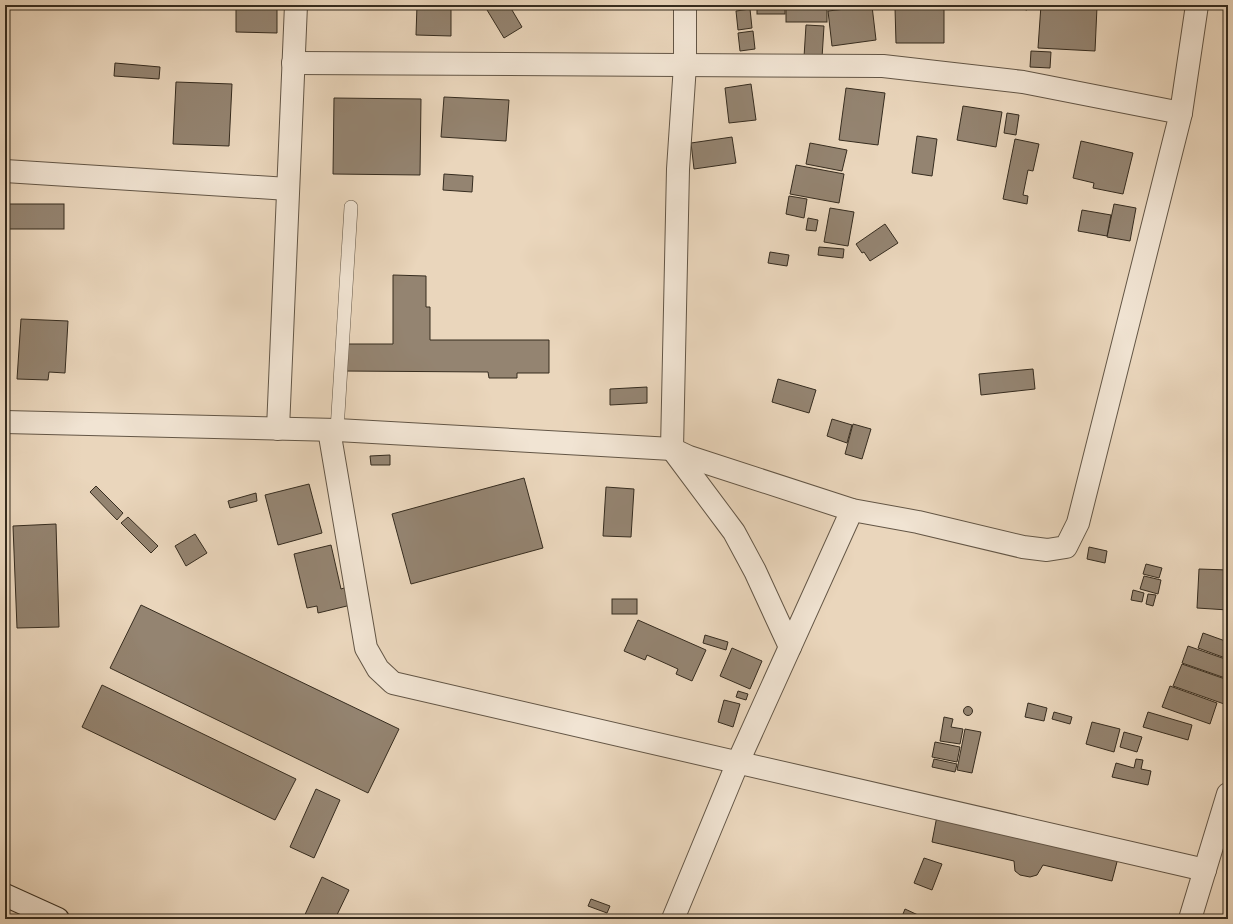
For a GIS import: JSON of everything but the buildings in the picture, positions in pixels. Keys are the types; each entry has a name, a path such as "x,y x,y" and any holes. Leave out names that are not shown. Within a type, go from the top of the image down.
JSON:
{"street":[{"path":"278,429 296,5"},
{"path":"685,5 685,65 678,169 672,449 734,532 756,571 790,647"},
{"path":"5,422 333,430 672,449 689,457 852,510 918,522 1023,547 1048,550 1066,547 1078,523 1181,113 1197,5"},
{"path":"293,63 882,66 1023,82 1181,113"},
{"path":"5,171 288,189"},
{"path":"333,430 366,648 378,669 393,683 1205,870"},
{"path":"672,919 738,762 852,510"},
{"path":"1190,919 1228,794"},
{"path":"5,895 58,919"}],"lane":[{"path":"333,430 351,207"}]}
